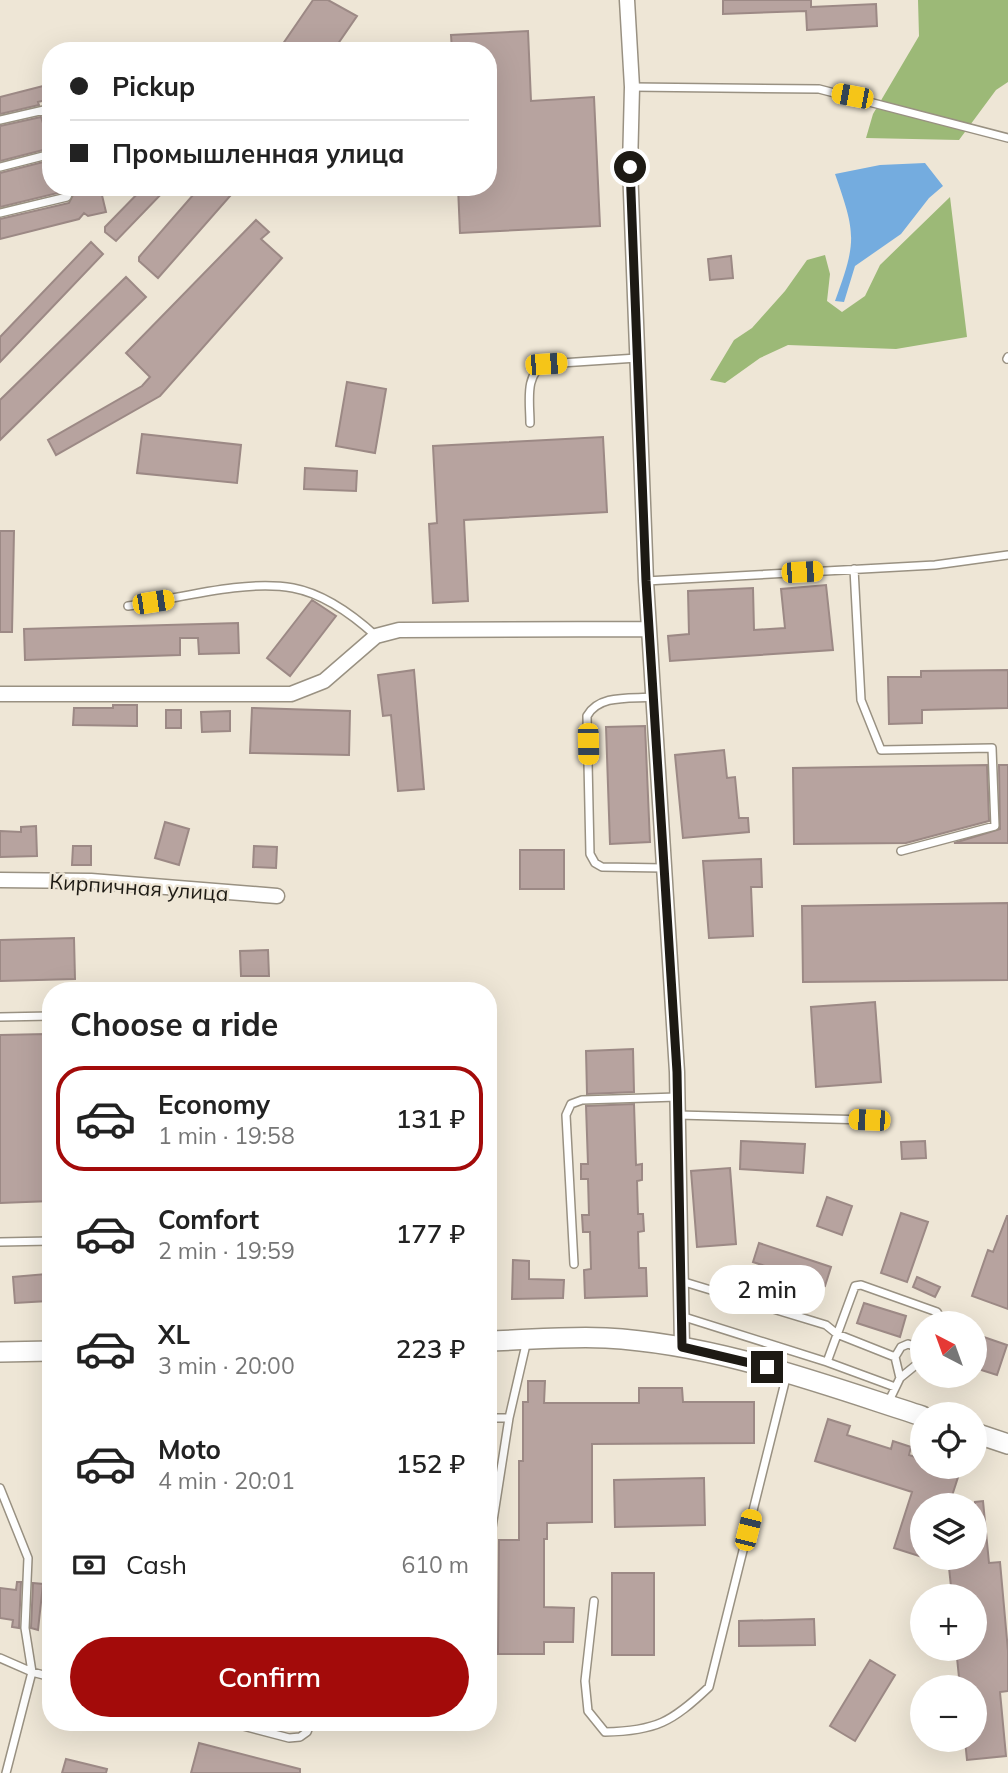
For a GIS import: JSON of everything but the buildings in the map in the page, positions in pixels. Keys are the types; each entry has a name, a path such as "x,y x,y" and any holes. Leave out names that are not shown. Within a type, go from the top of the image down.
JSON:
{"street":[{"path":"627,0 632,87 630,167 646,581 678,1115 682,1347"},
{"path":"0,694 290,694 324,681 376,636 399,630 649,629"},
{"name":"Кирпичная улица","path":"0,880 91,881 277,896"},
{"path":"497,1340 606,1338 682,1347 748,1360 787,1373 891,1396 910,1408"},
{"path":"0,1352 42,1351"},
{"path":"987,1437 1008,1444"}],"lane":[{"path":"632,87 819,89 1008,138"},
{"path":"0,120 42,110"},
{"path":"0,167 42,155"},
{"path":"0,214 67,196"},
{"path":"530,423 531,378 536,368 546,364 637,358"},
{"path":"646,581 935,565 1008,555"},
{"path":"854,569 861,700 881,750 992,748 995,826 901,851"},
{"path":"128,606 254,586 293,588 323,599 354,616 376,636"},
{"path":"653,697 602,701 592,707 587,716 590,853 595,863 602,867 664,868"},
{"path":"0,1017 42,1016"},
{"path":"574,1264 566,1115 571,1104 582,1100 677,1097"},
{"path":"678,1115 869,1120"},
{"path":"0,1242 42,1241"},
{"path":"680,1280 826,1325 837,1334 895,1357"},
{"path":"827,1362 852,1292 861,1285 934,1311"},
{"path":"681,1316 827,1362 891,1396 900,1378 910,1370"},
{"path":"497,1493 509,1418 527,1340"},
{"path":"900,1378 895,1357 901,1347 910,1345"},
{"path":"594,1601 585,1681 588,1711 605,1732 640,1731 679,1715 709,1687 787,1373"},
{"path":"497,1418 509,1418"},
{"path":"0,1488 28,1558 25,1628 32,1672 6,1773"},
{"path":"0,1658 42,1675"},
{"path":"262,1731 289,1738 300,1737 307,1731"}],"green space":[{"path":"918,0 1008,0 1008,82 996,90 959,140 866,138 873,114 919,36"},
{"path":"950,197 967,337 896,349 788,345 760,358 725,383 710,380 734,340 752,328 785,291 807,260 825,255 830,274 827,301 842,312 865,296 880,265"}],"water":[{"path":"925,163 943,186 929,198 901,234 855,266 844,302 835,301 847,264 851,237 847,211 835,174 880,165"}],"route":[{"path":"630,167 646,581 677,1072 682,1347 748,1360 767,1367"}]}
